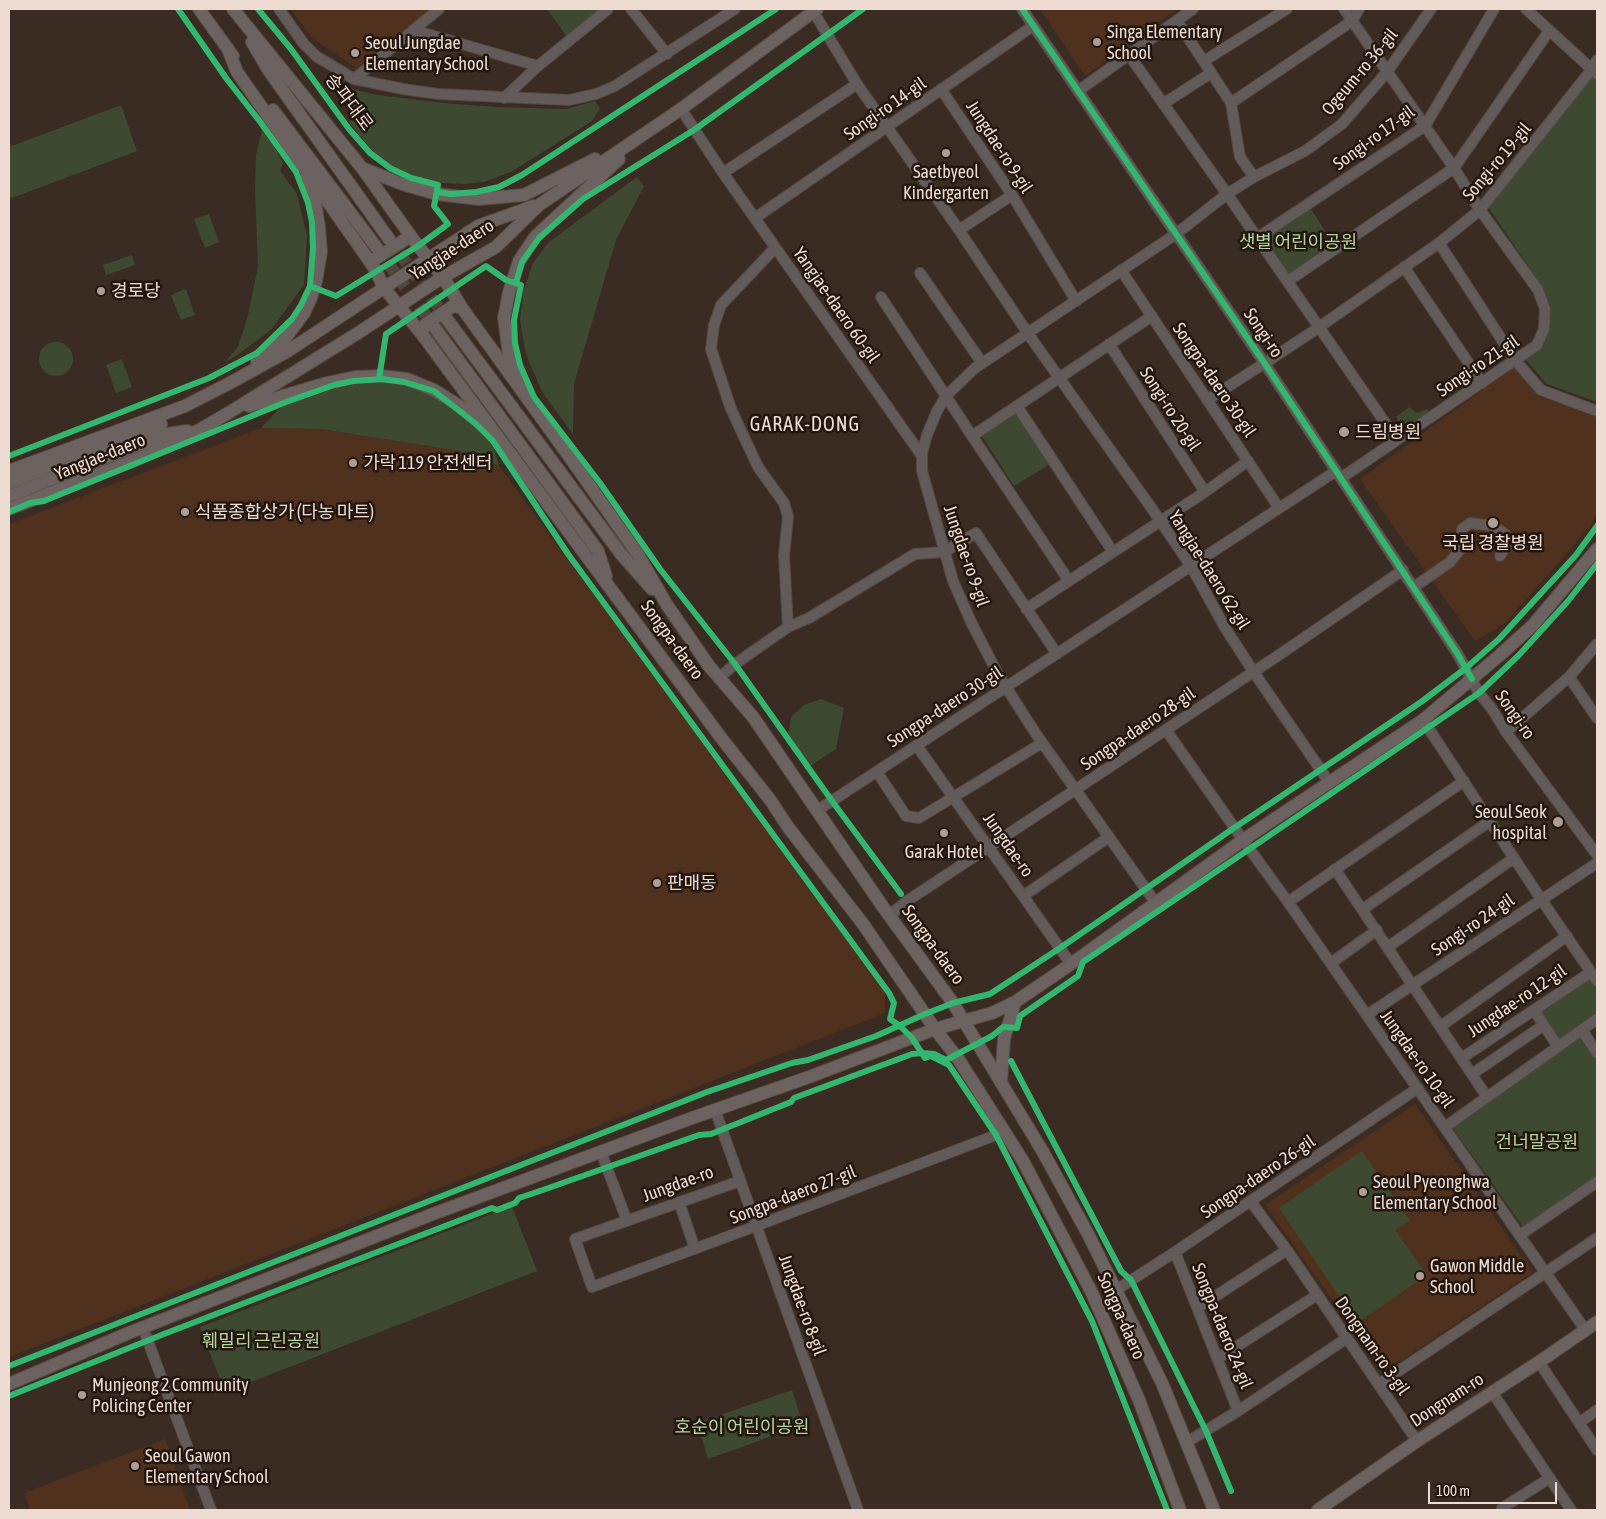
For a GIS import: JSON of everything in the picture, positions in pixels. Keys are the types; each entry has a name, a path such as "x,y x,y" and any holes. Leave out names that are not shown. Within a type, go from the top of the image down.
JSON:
{"main road":[{"path":"199,9 339,200 377,248"},
{"path":"233,9 269,71 389,239"},
{"name":"Songpa-daero","path":"233,9 362,168 443,277 462,308 538,415 572,459 637,553 668,605 709,666 752,716 953,1003 1043,1152 1116,1290 1162,1383 1214,1510"},
{"name":"Yangjae-daero","path":"9,509 140,458 200,429 358,333 443,277 496,247 539,205 648,132 815,10"},
{"path":"228,49 236,72 369,260 384,288 421,333 504,443"},
{"path":"362,168 402,184 444,196 479,199 524,195 648,132"},
{"path":"538,415 509,355 504,318 509,292 519,260 534,237 648,132"},
{"path":"228,384 284,340 304,313 311,298 321,252 320,227 315,203 295,156"},
{"name":"Yangjae-daero","path":"9,471 185,406 288,351 478,226 539,205"},
{"path":"369,260 375,259 403,241 410,234"},
{"path":"421,333 426,324 453,306 462,308"},
{"path":"446,318 615,547 668,605"},
{"path":"435,328 598,551 609,585"},
{"path":"230,412 327,383 355,377 382,376 407,380 434,390 460,407 504,443"},
{"name":"Yangjae-daero","path":"9,483 162,424 185,406"},
{"name":"Yangjae-daero","path":"9,496 167,434 200,429"},
{"name":"Songpa-daero","path":"504,443 862,924 935,1029 959,1060 1023,1161 1091,1291 1139,1400 1180,1510"},
{"path":"9,1384 142,1328 442,1211 935,1029 992,1013 1015,1002 1072,964 1243,840 1423,720 1534,625 1597,550"},
{"path":"1001,1083 1004,1039 1015,1002"},
{"name":"Dongnam-ro","path":"1318,1510 1333,1506 1417,1441 1597,1322"}],"street":[{"path":"279,9 304,44 316,56 354,78 403,90 438,94 569,100 596,94 615,86 735,9"},
{"path":"354,78 439,9"},
{"path":"504,98 538,66 608,9"},
{"path":"631,9 667,54"},
{"name":"Songi-ro","path":"1022,9 1265,363 1414,586 1458,653 1479,693 1597,855"},
{"path":"1078,91 1193,9"},
{"path":"1204,62 1287,9"},
{"name":"Songi-ro 21-gil","path":"1339,474 1397,440 1537,345 1544,329 1545,309 1538,290 1480,210 1454,168 1344,9"},
{"path":"1231,103 1352,21 1359,9"},
{"name":"Ogeum-ro 36-gil","path":"1176,234 1227,194 1254,177 1305,151 1342,124 1387,72 1431,9"},
{"name":"Songi-ro 17-gil","path":"1258,238 1425,126 1494,9"},
{"path":"1526,9 1549,31 1596,68"},
{"name":"Yangjae-daero 62-gil","path":"815,10 857,84 1191,566 1224,626 1252,671 1329,782"},
{"path":"1176,21 1231,103 1240,157 1254,177"},
{"name":"Songi-ro 14-gil","path":"755,218 1033,26"},
{"path":"413,30 538,66"},
{"path":"1288,281 1454,168 1549,31"},
{"path":"1129,56 1258,238 1397,440"},
{"name":"Songi-ro 19-gil","path":"1265,363 1439,243 1480,210 1596,68"},
{"path":"1163,104 1211,72"},
{"path":"723,173 857,84"},
{"name":"Jungdae-ro 9-gil","path":"941,89 1012,195 1076,301"},
{"name":"Yangjae-daero 60-gil","path":"681,108 723,173 922,456"},
{"path":"959,230 1012,195"},
{"name":"Jungdae-ro 9-gil","path":"1155,902 1042,743 1006,687 972,624 953,581 944,552 922,472 922,456 927,435 937,411 946,396 958,383 982,363 1176,234"},
{"path":"1439,243 1515,360 1541,390 1597,411"},
{"path":"775,248 721,305 714,324 711,349 731,409 758,467 784,503 788,517 784,555 788,627"},
{"path":"1404,267 1482,383"},
{"name":"Songpa-daero 30-gil","path":"1121,270 1279,508"},
{"path":"920,273 982,363"},
{"path":"881,296 1069,581"},
{"path":"972,436 1152,316"},
{"name":"Songi-ro 20-gil","path":"1109,344 1204,492"},
{"name":"Songi-ro","path":"1207,400 1265,363"},
{"path":"1017,406 1113,552"},
{"path":"1026,609 1248,461"},
{"name":"Songpa-daero 30-gil","path":"818,810 1279,508 1339,474"},
{"path":"1414,586 1450,562 1462,547 1462,529 1470,523 1493,526 1505,534 1506,546 1500,556"},
{"path":"720,677 788,627 809,618 915,554 944,552 976,533 1057,654"},
{"name":"Songpa-daero 28-gil","path":"890,915 907,901 1252,671 1282,653 1403,570"},
{"path":"1506,732 1569,677 1597,644"},
{"path":"1569,677 1597,718"},
{"name":"Jungdae-ro 12-gil","path":"1423,720 1594,976 1534,1010 1462,1058"},
{"path":"1166,730 1243,840"},
{"path":"877,772 906,816 919,818 1042,743"},
{"name":"Jungdae-ro","path":"916,746 1072,964"},
{"path":"1288,902 1464,781"},
{"path":"1363,909 1490,821"},
{"path":"1023,896 1109,837"},
{"name":"Jungdae-ro 10-gil","path":"1243,840 1331,963 1586,1331"},
{"path":"1388,947 1514,858"},
{"name":"Songi-ro 24-gil","path":"1367,1015 1597,863"},
{"path":"1336,869 1487,1097"},
{"path":"1331,963 1377,930"},
{"name":"Jungdae-ro 12-gil","path":"1441,1026 1568,936"},
{"path":"1534,1010 1558,1047"},
{"path":"1444,1127 1597,1019"},
{"path":"1472,1074 1544,1025"},
{"path":"1582,1030 1597,1053"},
{"name":"Songpa-daero 26-gil","path":"1116,1290 1418,1088"},
{"name":"Jungdae-ro 8-gil","path":"715,1110 858,1510"},
{"name":"Songpa-daero 27-gil","path":"592,1286 1004,1132"},
{"name":"Jungdae-ro","path":"601,1152 627,1221"},
{"name":"Jungdae-ro","path":"592,1286 575,1240 740,1181"},
{"path":"1520,1235 1597,1182"},
{"path":"679,1202 695,1248"},
{"name":"Dongnam-ro 3-gil","path":"1250,1202 1287,1250 1417,1441"},
{"path":"1380,1384 1597,1238"},
{"path":"1197,1308 1287,1250"},
{"name":"Songpa-daero 24-gil","path":"1175,1252 1238,1411"},
{"name":"Dongnam-ro 3-gil","path":"1217,1359 1317,1295"},
{"path":"142,1328 210,1510"},
{"name":"Songpa-daero 24-gil","path":"1187,1442 1238,1411 1347,1338"},
{"path":"1539,1362 1597,1450"},
{"path":"1492,1392 1571,1510"},
{"path":"1579,1423 1597,1410"},
{"path":"1503,1509 1550,1478"}],"shaded area":[{"name":"Seoul Jungdae Elementary School","path":"291,9 431,9 356,68 311,37"},
{"name":"Singa Elementary School","path":"1040,9 1177,9 1085,76"},
{"name":"국립 경찰병원","path":"1514,367 1539,397 1597,414 1597,514 1590,527 1506,622 1475,641 1360,479"},
{"path":"261,428 320,429 460,451 499,466 585,583 714,752 885,990 885,1013 9,1357 9,524"},
{"path":"1415,1104 1533,1272 1384,1372 1265,1205"},
{"name":"Seoul Gawon Elementary School","path":"165,1439 190,1510 30,1510 24,1493"}],"green space":[{"path":"547,9 603,9 568,38"},
{"path":"1593,75 1597,79 1597,402 1547,384 1525,359 1543,347 1549,329 1551,307 1542,286 1488,207"},
{"path":"348,88 378,95 444,103 566,109 595,101 600,108 592,121 511,172 484,182 464,184 443,183 413,176 394,167 374,152 350,124"},
{"path":"121,105 137,151 9,199 9,147"},
{"path":"263,126 283,163 280,171 297,194 307,236 304,285 271,330 225,362 238,347 247,319 258,267 255,188 256,155"},
{"path":"637,177 644,186 616,240 574,384 573,434 542,392 526,354 520,320 523,292 533,263 549,242"},
{"name":"샛별 어린이공원","path":"1309,206 1334,245 1289,276 1263,238"},
{"path":"209,214 219,242 205,248 194,219"},
{"path":"132,255 135,265 106,275 103,265"},
{"path":"186,289 195,315 181,320 171,295"},
{"path":"56,342 63,343 68,347 72,352 72,366 68,371 63,375 56,376 49,375 44,371 40,366 39,359 40,352 44,347 49,343"},
{"path":"122,359 132,387 116,393 106,365"},
{"path":"366,380 399,382 431,392 466,418 492,442 499,466 460,451 320,429 261,428 282,406 333,386"},
{"path":"1409,407 1417,413 1427,409 1430,414 1403,429 1396,417"},
{"path":"1016,409 1052,463 1014,486 980,433"},
{"path":"821,699 844,708 836,749 810,766 788,734 791,717 804,705"},
{"path":"1591,974 1597,984 1597,1015 1558,1041 1538,1010"},
{"name":"건너말공원","path":"1581,1033 1597,1058 1597,1177 1523,1227 1452,1127"},
{"path":"1362,1151 1410,1221 1395,1230 1427,1275 1357,1323 1279,1208"},
{"name":"훼밀리 근린공원","path":"512,1206 537,1271 225,1392 200,1327"},
{"name":"호순이 어린이공원","path":"792,1390 803,1425 708,1459 697,1423"}],"tunnel":[{"path":"389,239 446,318"},
{"path":"377,248 435,328"}],"cycle path":[{"path":"9,456 209,378 257,353 292,319 310,286 313,248 312,222 308,203 296,172 226,78 178,9"},
{"name":"송파대로","path":"258,9 291,49 349,129 370,153 390,168 411,178 438,185 434,206 448,224 418,246 336,296 310,286"},
{"path":"438,192 451,194 476,192 499,187 522,175 776,9"},
{"path":"516,283 522,262 539,238 583,199 694,130 863,9"},
{"path":"1022,9 1261,358 1457,653 1472,679"},
{"path":"379,379 386,334 486,266 506,280 521,285 514,320 515,343 520,365 534,397 600,483 660,569 735,664 832,801 901,894"},
{"path":"9,512 30,503 44,501 286,402 334,385 353,381 382,379 404,382 434,391 476,424 493,441 568,554 889,993 894,1003 890,1019 912,1038 925,1058 931,1056 949,1065 996,1135 1092,1321 1167,1510"},
{"path":"9,1366 707,1092 876,1036 953,1003 990,994 1421,702 1466,668 1499,639 1576,555 1597,526"},
{"path":"9,1396 164,1334 492,1208 497,1210 515,1203 519,1198 699,1135 711,1134 791,1102 794,1098 912,1054 934,1054 946,1060 992,1036 1003,1027 1017,1028 1020,1016 1078,976 1083,962 1479,693 1519,655 1568,601 1597,564"},
{"path":"1011,1061 1121,1271 1131,1280 1206,1431 1231,1491"}],"place":[{"name":"Singa Elementary School","path":"1097,42"},
{"name":"Seoul Jungdae Elementary School","path":"355,53"},
{"name":"Saetbyeol Kindergarten","path":"946,153"},
{"name":"경로당","path":"101,291"},
{"name":"드림병원","path":"1344,432"},
{"name":"가락 119 안전센터","path":"353,463"},
{"name":"식품종합상가 (다농 마트)","path":"185,512"},
{"name":"국립 경찰병원","path":"1493,523"},
{"name":"Seoul Seok hospital","path":"1558,822"},
{"name":"Garak Hotel","path":"944,833"},
{"name":"판매동","path":"657,883"},
{"name":"Seoul Pyeonghwa Elementary School","path":"1363,1192"},
{"name":"Gawon Middle School","path":"1420,1276"},
{"name":"Munjeong 2 Community Policing Center","path":"82,1395"},
{"name":"Seoul Gawon Elementary School","path":"135,1466"}],"district":[{"name":"GARAK-DONG","path":"805,425"}]}
